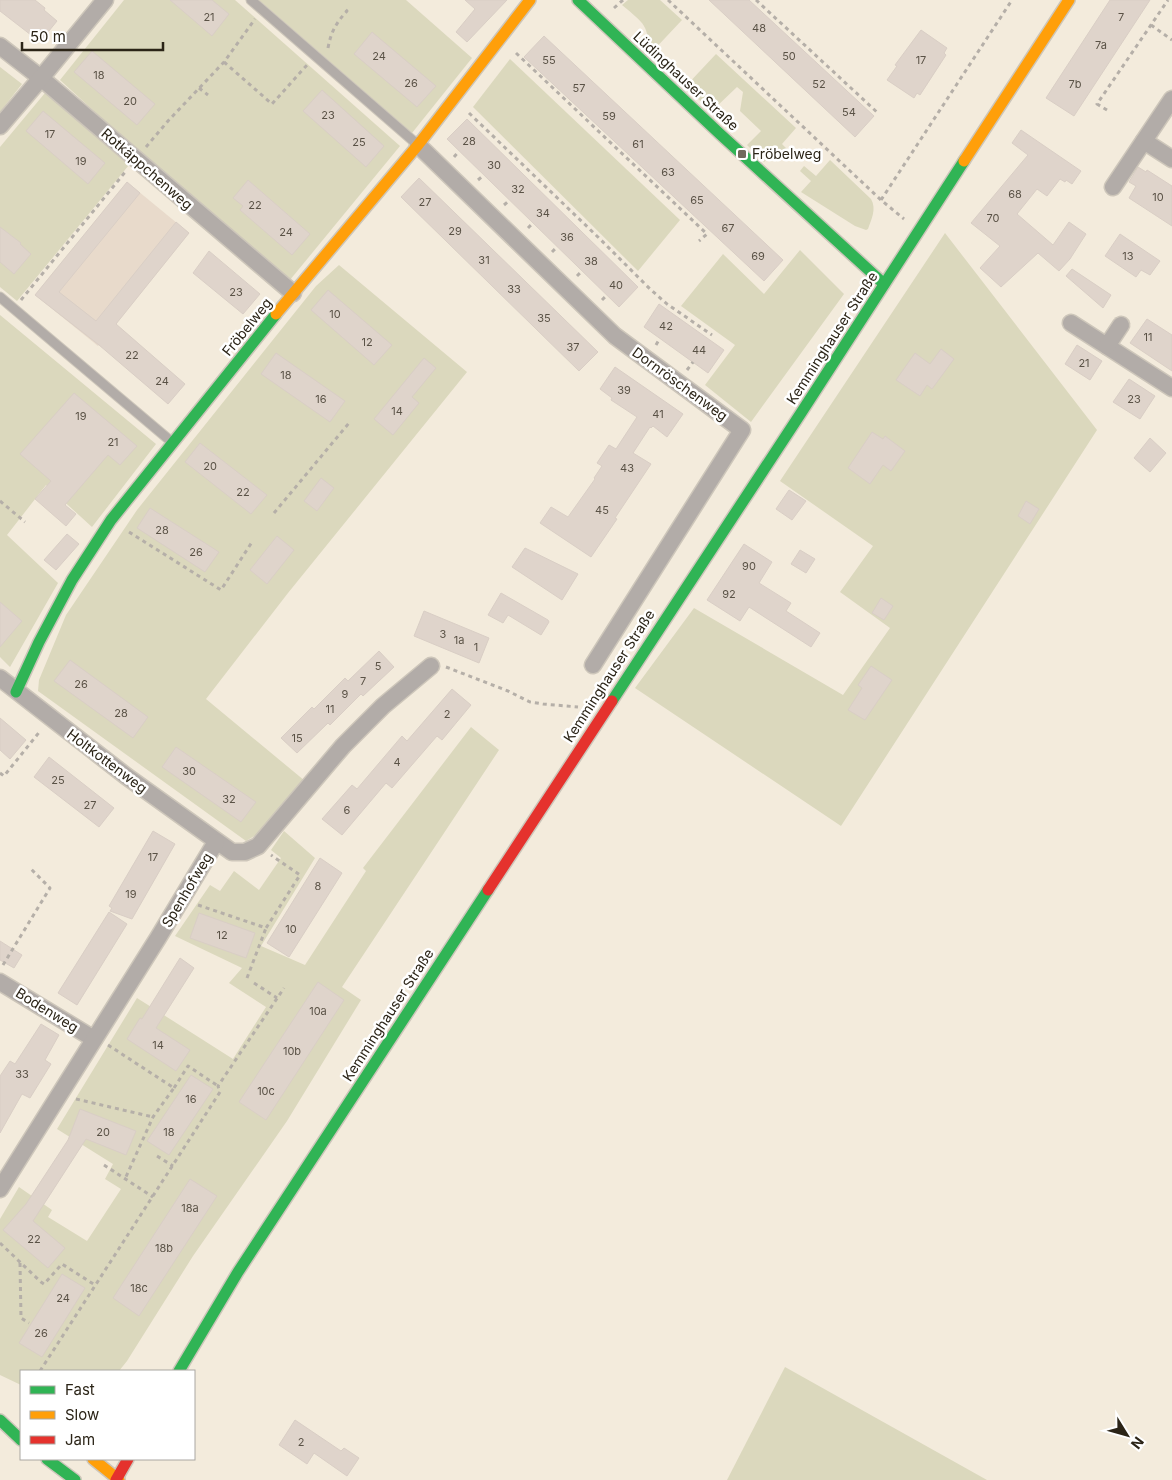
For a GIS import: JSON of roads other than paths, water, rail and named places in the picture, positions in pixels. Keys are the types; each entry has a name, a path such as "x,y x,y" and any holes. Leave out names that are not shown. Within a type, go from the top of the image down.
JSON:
{"main road":[{"name":"Fröbelweg","path":"16,692 39,642 72,580 111,520 293,293 418,145 530,0"},
{"name":"Lüdinghauser Straße","path":"578,0 884,284"},
{"name":"Kemminghauser Straße","path":"180,1370 238,1272 654,634 768,464 1069,0"},
{"path":"0,1414 14,1418"},
{"path":"0,1420 20,1439"},
{"path":"48,1460 76,1480"},
{"path":"94,1460 117,1480 127,1460"}],"street":[{"path":"0,126 105,0"},
{"name":"Rotkäppchenweg","path":"0,46 41,78 293,293"},
{"path":"1113,187 1172,99"},
{"path":"1144,141 1172,160"},
{"name":"Dornröschenweg","path":"418,145 615,336 742,430 593,665"},
{"path":"1071,323 1172,388"},
{"path":"1107,346 1121,325"},
{"name":"Spenhofweg","path":"0,1189 216,842 232,852 245,852 258,846 343,746 383,706 431,666"},
{"name":"Holtkottenweg","path":"0,678 126,776 216,842"},
{"name":"Bodenweg","path":"0,982 94,1038"}],"lane":[{"path":"250,0 418,145"},
{"path":"0,297 173,443"}],"place":[{"name":"Fröbelweg","path":"742,154"}]}
